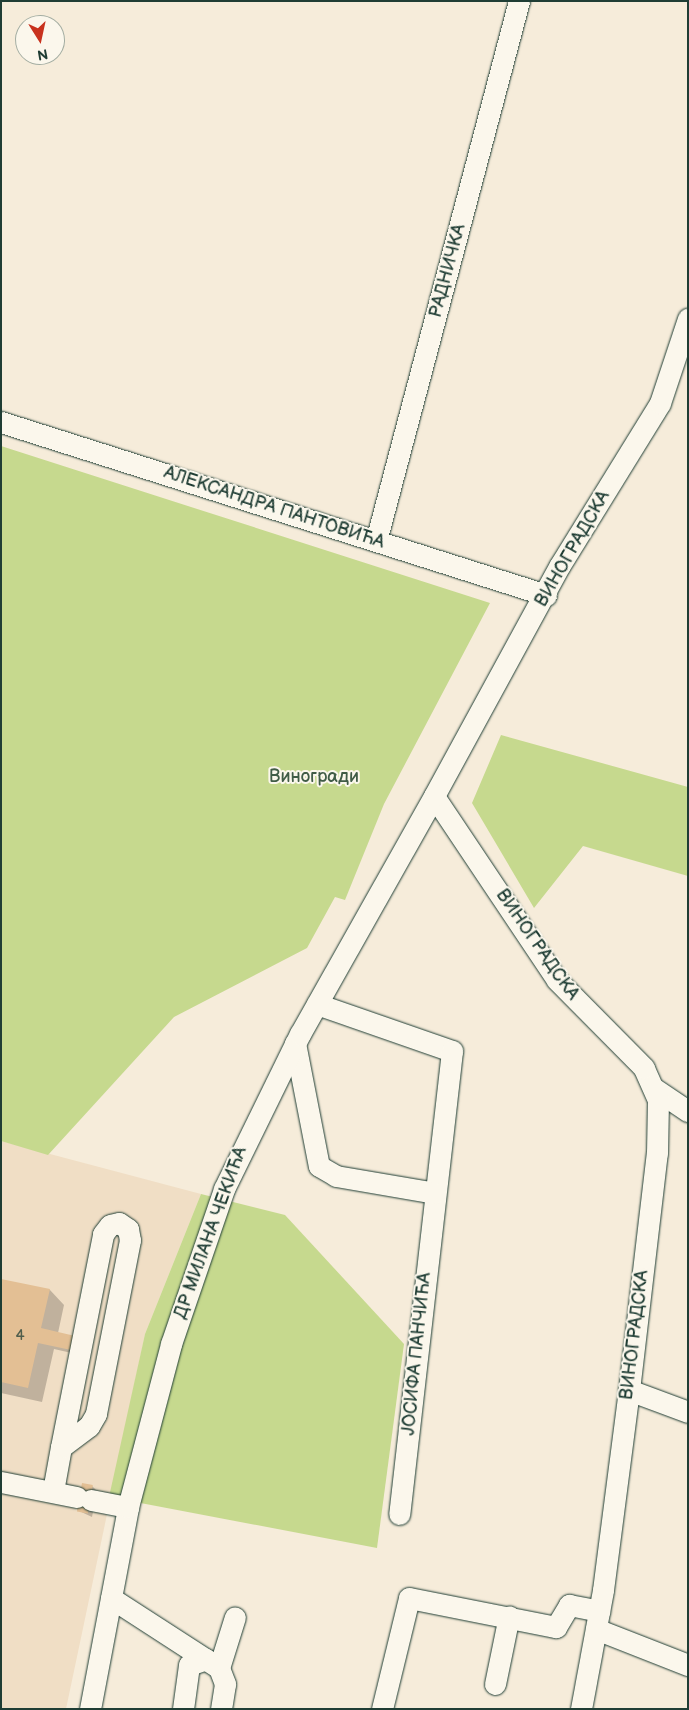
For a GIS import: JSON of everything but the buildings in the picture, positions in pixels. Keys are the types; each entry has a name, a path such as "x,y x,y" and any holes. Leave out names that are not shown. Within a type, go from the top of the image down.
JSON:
{"street":[{"name":"РАДНИЧКА","path":"376,541 519,1"},
{"name":"ВИНОГРАДСКА","path":"581,1709 598,1620 629,1390 660,1118 655,1089 644,1068 557,980 434,796 546,595 660,403 688,320"},
{"name":"АЛЕКСАНДРА ПАНТОВИЋА","path":"1,422 546,595"},
{"name":"ДР МИЛАНА ЧЕКИЋА","path":"90,1709 128,1507 171,1344 224,1189 295,1043 434,796"},
{"name":"ЈОСИФА ПАНЧИЋА","path":"317,1004 452,1050 399,1514"},
{"path":"295,1043 319,1166 336,1176 435,1193"},
{"path":"655,1089 688,1111"},
{"path":"52,1491 103,1234 108,1226 119,1223 128,1229 130,1240 96,1414 89,1426 61,1446"},
{"path":"629,1390 688,1412"},
{"path":"1,1482 128,1507"},
{"path":"111,1598 212,1663 225,1684 222,1709"},
{"path":"382,1709 409,1598 509,1616 556,1627 569,1605 688,1665"},
{"path":"495,1684 509,1616"},
{"path":"212,1663 235,1617"},
{"path":"183,1709 189,1665 212,1663"}],"shaded area":[{"path":"1,1141 201,1194 145,1334 66,1709 1,1709"}],"green space":[{"name":"Виногради","path":"1,446 490,603 384,804 345,900 335,897 307,948 174,1017 48,1155 1,1141"},
{"path":"501,735 688,787 688,876 583,846 534,908 472,803"},
{"path":"201,1194 285,1215 404,1344 377,1548 109,1497 145,1334"}]}
